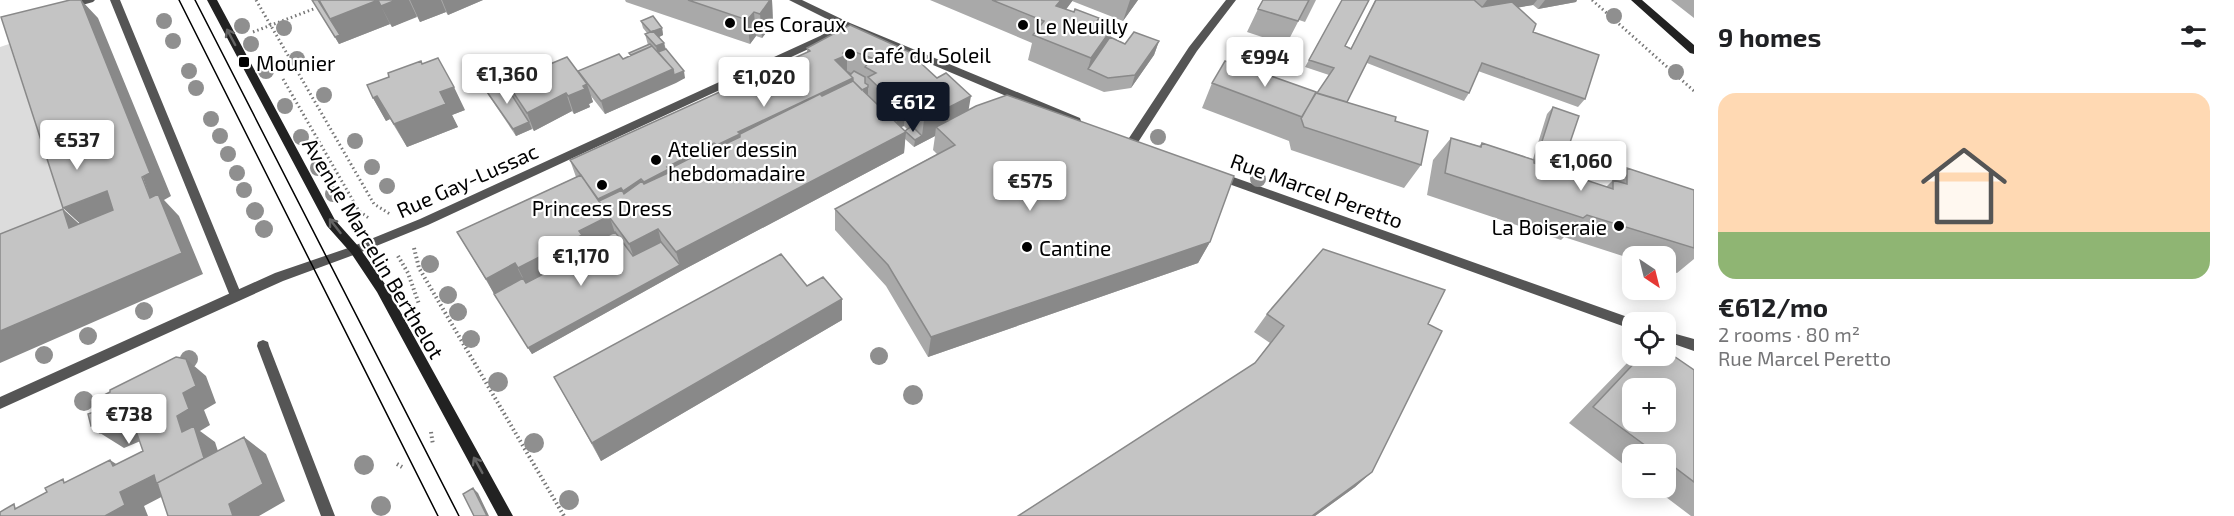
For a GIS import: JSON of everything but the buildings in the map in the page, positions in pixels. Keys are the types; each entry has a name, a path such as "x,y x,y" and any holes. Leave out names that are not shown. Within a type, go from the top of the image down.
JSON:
{"main road":[{"name":"Avenue Marcelin Berthelot","path":"212,0 331,223 355,250 381,288 506,516"},
{"path":"1636,0 1694,51"}],"street":[{"path":"56,8 90,0"},
{"path":"115,0 236,296"},
{"path":"794,0 847,25 1089,126"},
{"path":"1131,144 1192,49 1231,0"},
{"name":"Rue Gay-Lussac","path":"0,403 279,277 424,222 824,38 847,25"},
{"name":"Rue Marcel Peretto","path":"1206,171 1622,320"},
{"path":"1676,339 1694,345"},
{"path":"263,346 328,516"}],"path":[{"name":"Avenue Marcelin Berthelot","path":"256,0 374,204"},
{"path":"1592,0 1694,91"},
{"path":"271,25 316,8"},
{"name":"Avenue Marcelin Berthelot","path":"411,239 419,268 564,516"}],"shaded area":[{"path":"9,44 65,212 0,240 0,47"}],"tram line":[{"path":"179,0 438,516"},
{"path":"195,0 459,516"}],"place":[{"name":"Les Coraux","path":"730,23"},
{"name":"Le Neuilly","path":"1023,25"},
{"name":"Café du Soleil","path":"850,54"},
{"name":"Mounier","path":"244,62"},
{"name":"Atelier dessin hebdomadaire","path":"656,160"},
{"name":"Princess Dress","path":"602,185"},
{"name":"La Boiseraie","path":"1619,226"},
{"name":"Cantine","path":"1027,247"}]}
